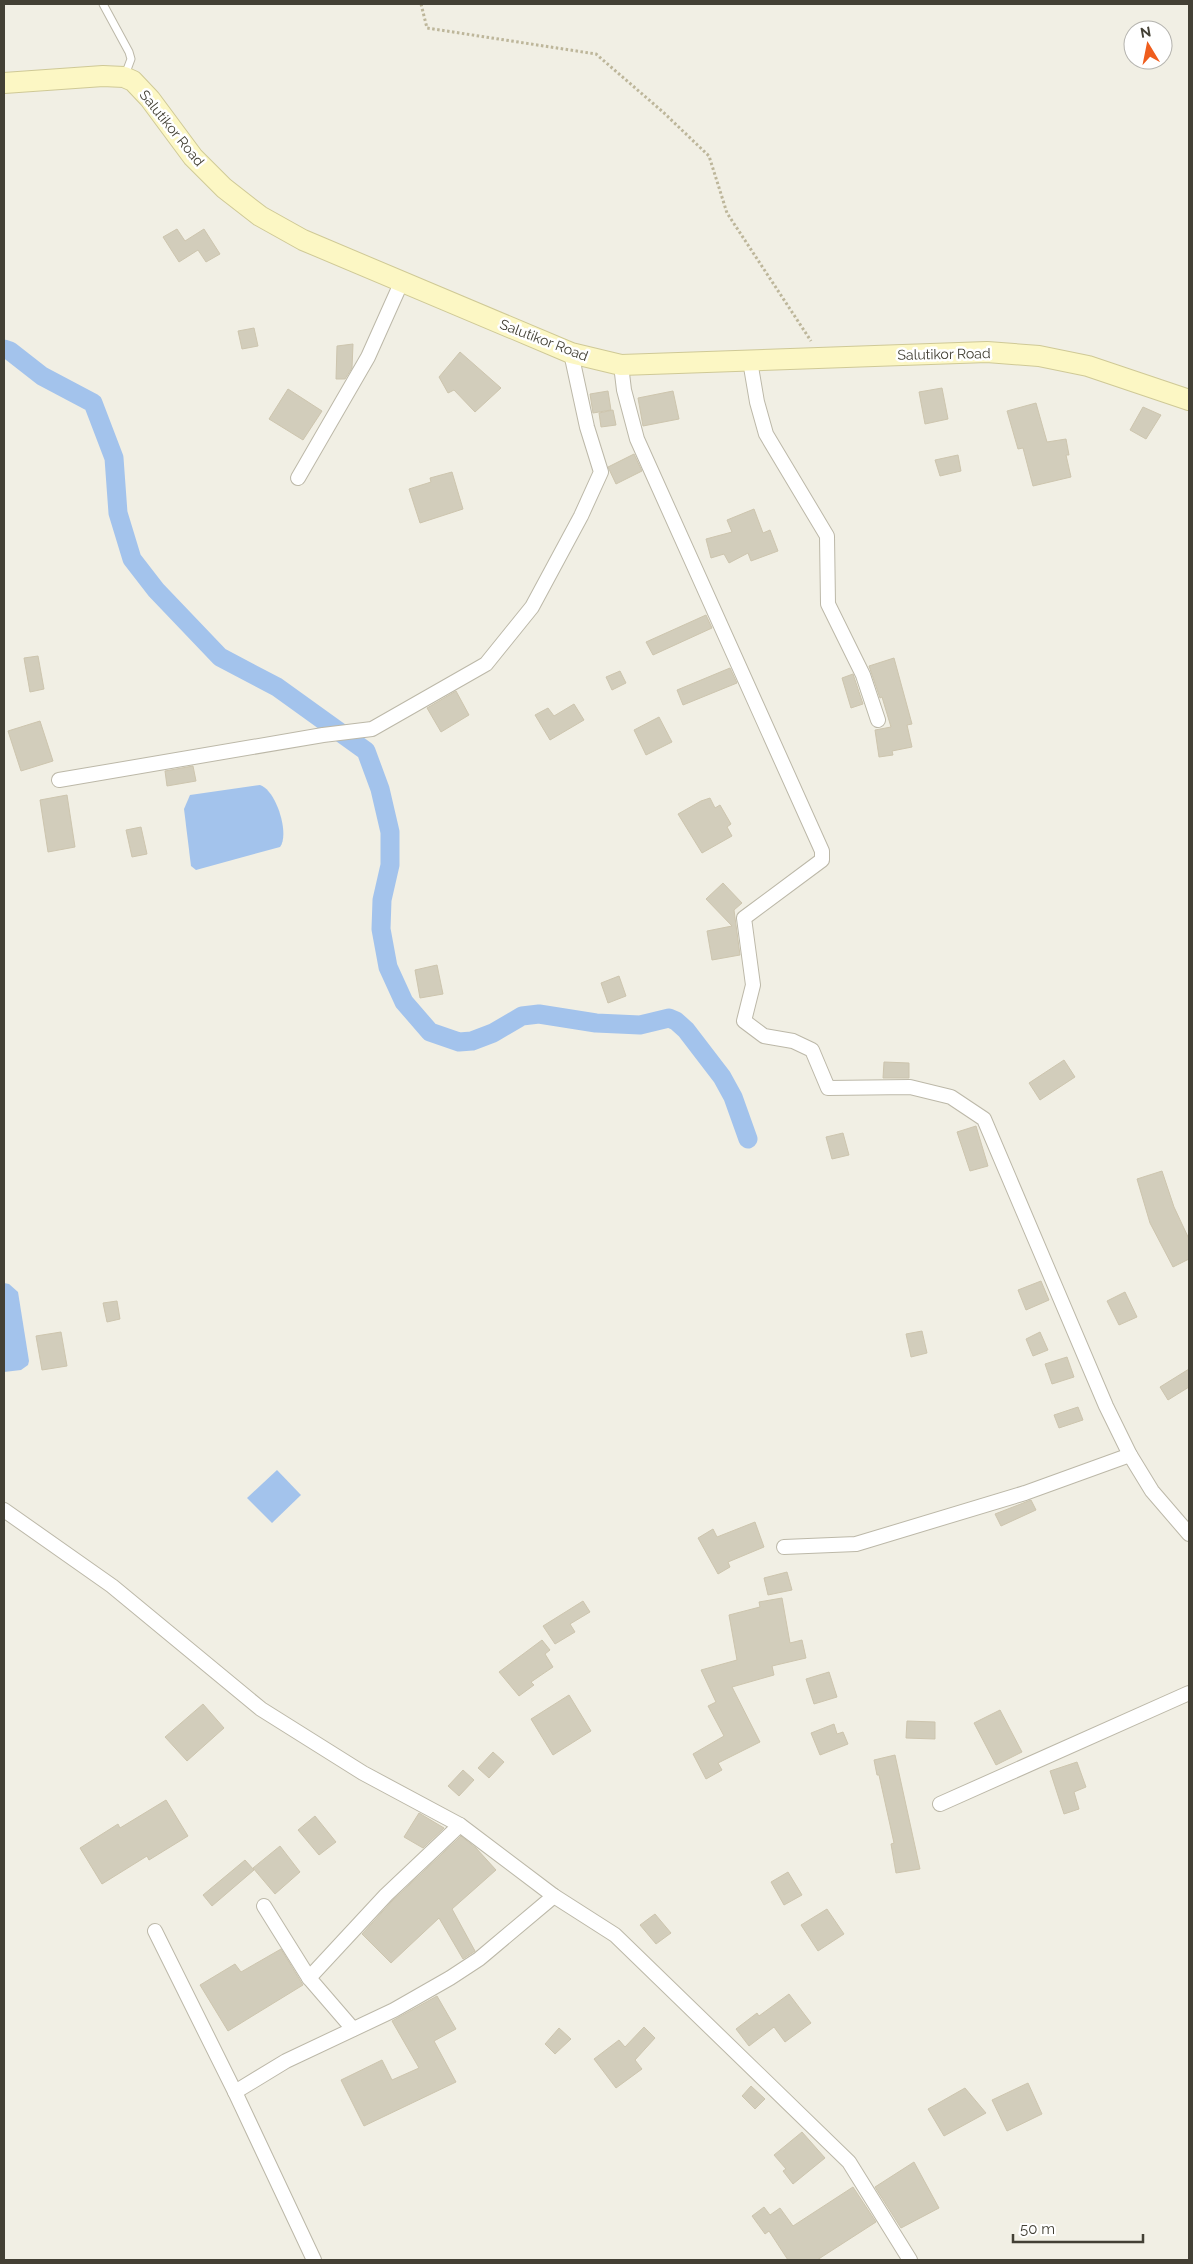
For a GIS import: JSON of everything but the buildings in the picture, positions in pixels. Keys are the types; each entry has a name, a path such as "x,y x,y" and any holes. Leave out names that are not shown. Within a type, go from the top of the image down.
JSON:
{"main road":[{"path":"4,83 103,76 124,78"},
{"name":"Salutikor Road","path":"124,78 133,82 150,99 193,157 224,188 260,216 303,240 571,354 621,365 987,352 1039,356 1088,366 1189,400"}],"street":[{"path":"298,478 368,358 402,281"},
{"path":"59,780 323,735 372,729 486,664 532,607 581,516 601,472 587,427 571,354"},
{"path":"750,361 757,402 766,434 827,536 828,604 864,675 878,720"},
{"path":"621,365 624,390 637,439 822,851 822,860 744,918 753,986 744,1022 764,1036 793,1041 812,1050 828,1088 910,1087 951,1096 984,1119 1102,1397 1130,1454 1152,1491 1189,1534"},
{"path":"784,1547 856,1544 1025,1493 1130,1454"},
{"path":"4,1510 112,1586 261,1709 363,1773 460,1824 554,1896 615,1935 849,2162 910,2260"},
{"path":"940,1804 1189,1693"},
{"path":"309,1978 386,1895 460,1824"},
{"path":"235,2092 286,2061 394,2010 450,1978 479,1959 554,1896"},
{"path":"264,1906 309,1978 353,2029"},
{"path":"155,1931 235,2092 314,2260"}],"lane":[{"path":"102,4 131,59 124,78"}],"path":[{"path":"421,4 427,28 596,54 663,112 709,156 727,213 821,358"}],"water":[{"path":"260,785 271,795 280,813 283,841 280,847 196,870 191,866 184,809 190,795"},
{"path":"4,1283 9,1284 18,1292 29,1361 28,1365 21,1370 4,1372"},
{"path":"277,1470 301,1495 272,1523 247,1498"}],"waterway":[{"path":"4,349 10,351 42,376 93,403 114,458 118,513 132,559 156,590 220,657 277,687 366,751 380,789 390,832 390,865 382,900 381,929 388,967 404,1002 430,1032 459,1042 472,1041 493,1033 522,1016 539,1014 596,1023 640,1025 669,1018 676,1021 686,1030 722,1077 733,1097 748,1139"}]}
